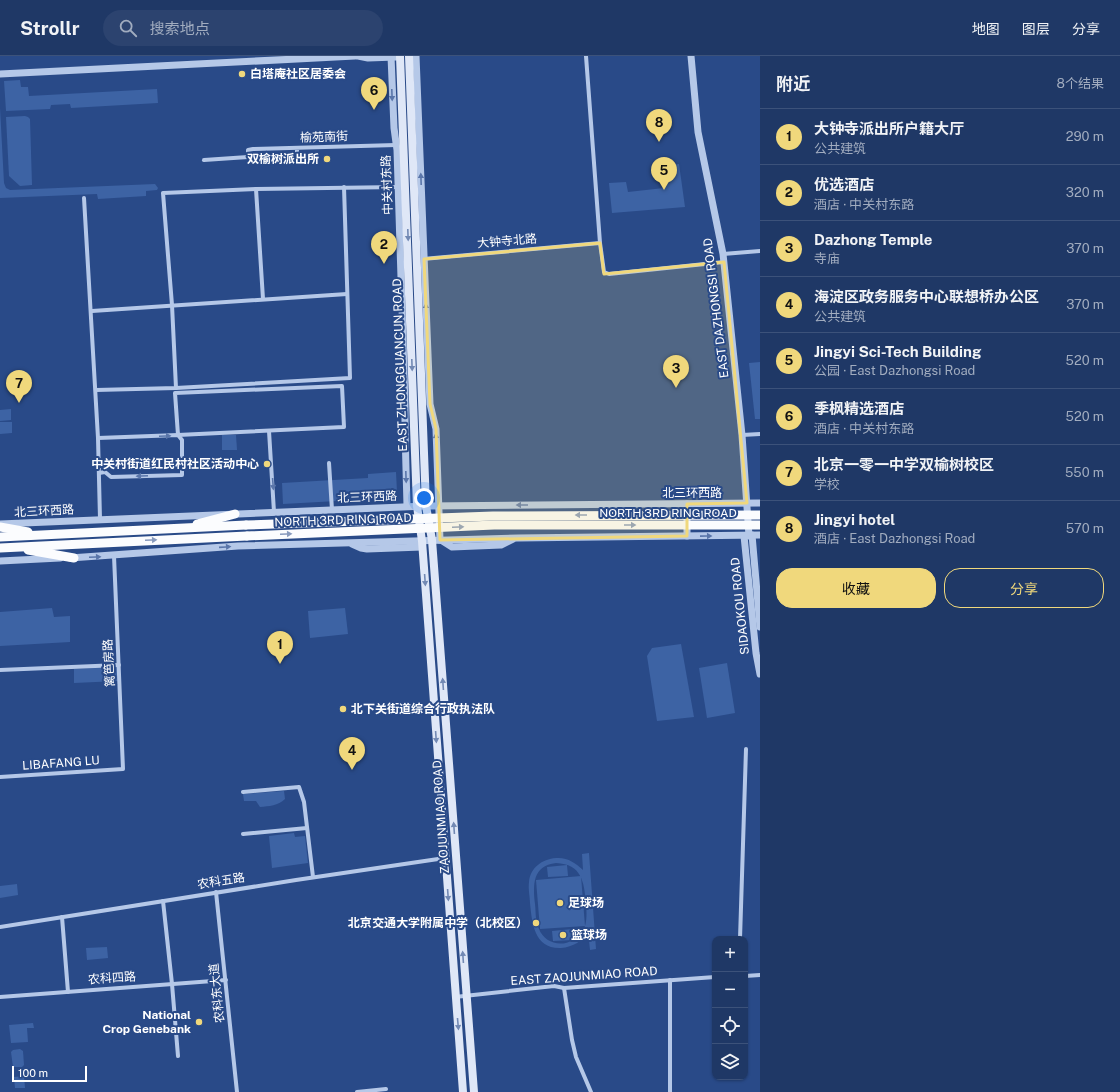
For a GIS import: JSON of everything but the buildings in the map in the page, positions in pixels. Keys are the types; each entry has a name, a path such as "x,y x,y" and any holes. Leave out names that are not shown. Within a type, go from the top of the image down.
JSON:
{"highway":[{"path":"178,529 235,514"},
{"name":"NORTH 3RD RING ROAD","path":"0,537 246,525 494,516 760,515"},
{"name":"NORTH 3RD RING ROAD","path":"5,548 494,525 760,525"},
{"path":"0,527 46,534"},
{"path":"5,548 74,558"}],"main road":[{"name":"EAST ZHONGGUANCUN ROAD","path":"400,56 402,187 421,506"},
{"path":"409,56 420,259 421,506"},
{"name":"ZAOJUNMIAO ROAD","path":"421,506 436,540 466,996 474,1092"},
{"name":"ZAOJUNMIAO ROAD","path":"421,506 420,523 463,1092"}],"street":[{"path":"0,74 357,56 368,58 400,56"},
{"name":"中关村东路","path":"391,56 394,128 402,187 407,506"},
{"path":"416,56 420,259 430,404 436,429 440,522 436,540"},
{"path":"586,56 600,243 604,272 609,274 724,262"},
{"name":"EAST DAZHONGSI ROAD","path":"691,56 698,132 724,262 742,436 748,536"},
{"name":"榆苑南街","path":"248,157 248,150 253,149 396,145"},
{"path":"204,160 297,156 297,148"},
{"path":"96,390 176,388 350,378 344,187"},
{"path":"176,388 172,305 163,193 256,189 402,187"},
{"path":"256,189 263,299"},
{"path":"84,198 96,390 100,519"},
{"name":"大钟寺北路","path":"420,259 600,243"},
{"path":"723,254 760,251"},
{"path":"92,311 347,294"},
{"path":"98,438 178,435 270,431 344,427 342,386 175,393 178,435 182,440 182,474 111,477 105,472 99,473"},
{"path":"270,431 274,512"},
{"path":"742,436 760,434"},
{"path":"329,463 332,510"},
{"name":"北三环西路","path":"0,524 439,505 760,503"},
{"path":"687,504 687,536"},
{"path":"379,508 380,542"},
{"path":"379,524 440,522"},
{"path":"350,543 367,549 422,544 436,540 452,547 501,545 518,538 760,535"},
{"path":"748,536 760,627"},
{"name":"SIDAOKOU ROAD","path":"748,536 756,653 760,674"},
{"path":"0,561 114,556 238,546 380,542 422,544"},
{"name":"篱笆房路","path":"114,556 119,665"},
{"path":"0,670 119,665"},
{"name":"LIBAFANG LU","path":"0,778 124,769 119,665"},
{"path":"740,936 746,750"},
{"path":"243,792 299,787 304,802 313,877"},
{"path":"243,834 307,828"},
{"name":"农科五路","path":"0,927 216,892 445,858"},
{"name":"农科东大道","path":"216,892 237,1092"},
{"path":"163,901 178,1056"},
{"path":"62,917 68,992"},
{"path":"748,976 760,975"},
{"name":"EAST ZAOJUNMIAO ROAD","path":"456,997 554,986 564,988 712,978"},
{"name":"农科四路","path":"0,997 226,980"},
{"path":"670,980 670,1092"},
{"path":"564,988 576,1057 591,1092"},
{"path":"357,1092 386,1089"}],"highlighted area":[{"path":"600,243 604,274 724,262 747,503 687,504 687,536 440,540 436,429 430,404 424,259"}],"shaded area":[{"path":"20,80 21,87 28,87 29,96 157,89 158,103 71,108 70,104 51,105 50,109 6,111 4,81"},
{"path":"0,108 4,183 6,188 10,190 155,184 158,188 157,190 146,191 146,196 98,199 97,194 0,198"},
{"path":"25,116 30,119 32,185 20,186 9,176 6,117"},
{"path":"679,164 685,207 612,213 609,183 626,182 628,192 664,188 663,166"},
{"path":"760,362 760,419 755,419 749,363"},
{"path":"11,409 11,420 0,421 0,410"},
{"path":"0,422 12,422 12,433 0,434"},
{"path":"222,435 236,435 237,450 222,450"},
{"path":"396,472 397,492 391,498 283,504 282,483 368,478 368,474"},
{"path":"52,608 54,617 70,616 70,642 0,646 0,612"},
{"path":"345,608 348,634 310,638 308,611"},
{"path":"681,644 694,717 657,721 647,656 652,648"},
{"path":"727,663 735,713 707,718 699,668"},
{"path":"117,667 118,681 74,683 74,669"},
{"path":"284,791 285,799 273,805 260,807 256,801 244,801 243,794"},
{"path":"294,833 295,837 305,836 308,863 272,868 269,836"},
{"path":"589,853 596,949 590,950 588,931 580,941 573,945 561,948 552,947 545,944 536,933 531,911 529,890 530,877 534,869 542,862 556,858 564,858 571,861 583,870 582,854","holes":["556,863 565,864 576,871 582,881 586,903 586,924 582,933 574,940 573,929 552,931 553,941 573,940 558,943 549,940 541,934 536,920 534,883 538,872 542,868"]},
{"path":"567,865 568,876 548,877 547,867"},
{"name":"足球场","path":"581,876 585,926 540,929 536,880"},
{"path":"17,884 18,895 0,898 0,886"},
{"path":"107,947 108,958 87,960 86,948"},
{"path":"33,1023 34,1028 27,1028 28,1042 11,1043 9,1025"},
{"path":"20,1049 23,1051 24,1065 22,1067 13,1067 11,1052 13,1050"},
{"path":"24,1076 25,1088 15,1088 14,1077"}],"place":[{"name":"白塔庵社区居委会","path":"242,74"},
{"name":"季枫精选酒店","path":"374,110"},
{"name":"Jingyi hotel","path":"659,142"},
{"name":"双榆树派出所","path":"327,159"},
{"name":"Jingyi Sci-Tech Building","path":"664,190"},
{"name":"优选酒店","path":"384,264"},
{"name":"Dazhong Temple","path":"676,388"},
{"name":"北京一零一中学双榆树校区","path":"19,403"},
{"name":"中关村街道红民村社区活动中心","path":"267,464"},
{"name":"大钟寺派出所户籍大厅","path":"280,664"},
{"name":"北下关街道综合行政执法队","path":"343,709"},
{"name":"海淀区政务服务中心联想桥办公区","path":"352,770"},
{"name":"足球场","path":"560,903"},
{"name":"北京交通大学附属中学（北校区）","path":"536,923"},
{"name":"篮球场","path":"563,935"},
{"name":"National Crop Genebank","path":"199,1022"}]}
